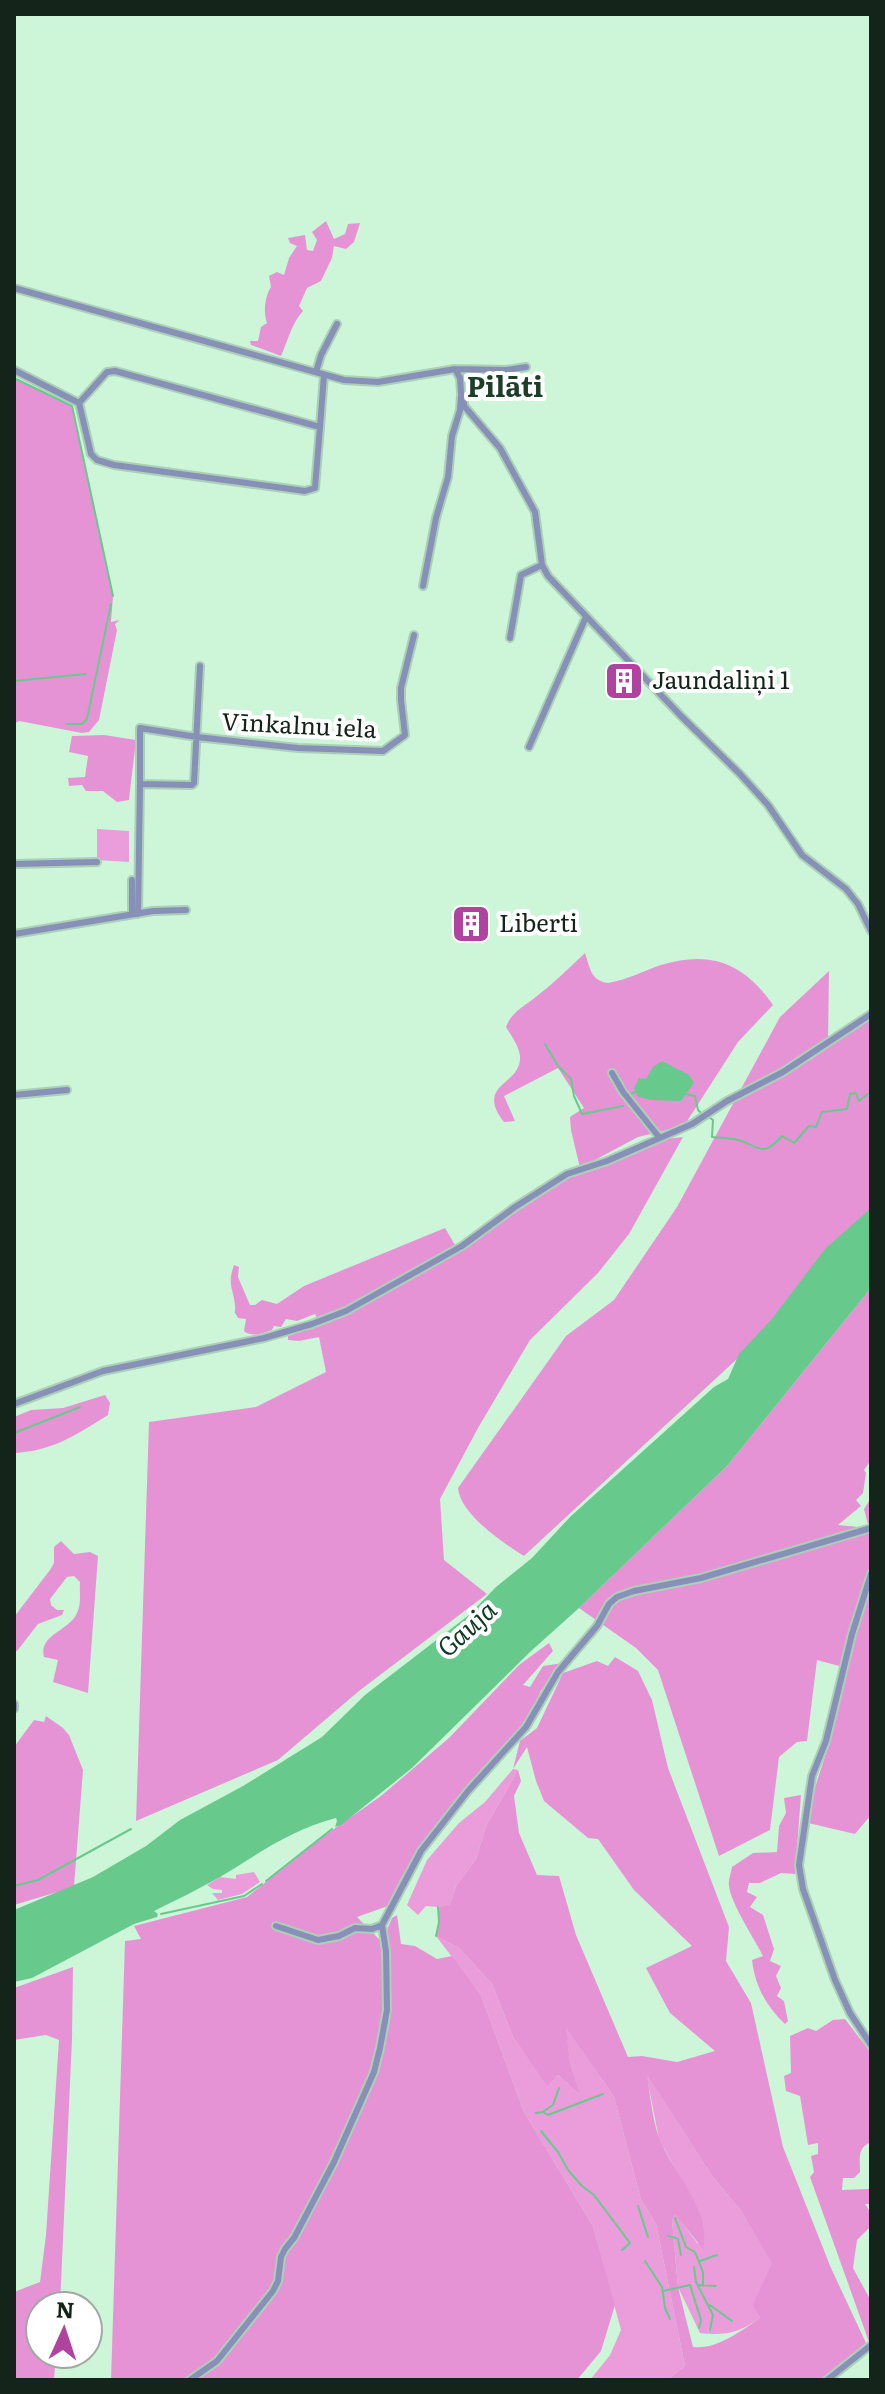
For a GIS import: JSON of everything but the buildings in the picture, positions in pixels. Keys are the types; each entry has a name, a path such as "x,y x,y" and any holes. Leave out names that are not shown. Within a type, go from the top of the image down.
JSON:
{"street":[{"path":"14,288 365,383 455,369 506,370 526,367"},
{"path":"14,370 79,403 91,454 97,460 114,465 305,491 315,488 318,479 321,355 337,324"},
{"path":"423,586 436,518 448,477 452,436 460,410 460,378 455,369"},
{"path":"79,403 107,372 115,371 320,427"},
{"path":"461,393 465,407 500,448 535,512 542,565 548,576 740,774 775,814 802,855 846,889 858,904 871,931"},
{"path":"510,638 521,575 542,565"},
{"path":"529,747 586,617"},
{"name":"Vīnkalnu iela","path":"140,784 140,728 298,748 383,751 405,735 401,688 414,635"},
{"path":"135,914 140,784 194,783 200,666"},
{"path":"14,864 97,862"},
{"path":"132,880 135,914"},
{"path":"14,934 135,914 186,910"},
{"path":"14,1404 103,1371 264,1338 346,1311 462,1246 567,1174 607,1161 692,1124 727,1101 783,1072 871,1014"},
{"path":"612,1073 659,1137"},
{"path":"14,1095 67,1090"},
{"path":"190,2380 217,2361 273,2291 278,2281 281,2257 334,2162 374,2072 387,2010 382,1925 421,1851 468,1791 526,1727 558,1672 590,1635 609,1604 617,1597 634,1591 701,1578 871,1528"},
{"path":"871,1574 852,1634 826,1741 812,1776 799,1865 803,1889 835,1980 850,2013 871,2045"},
{"path":"276,1926 318,1940 339,1936 355,1928 372,1929 382,1925"},
{"path":"372,1929 384,1937"},
{"path":"827,2380 871,2345"}],"shaded area":[{"path":"326,221 334,239 345,234 348,224 360,223 354,242 346,249 334,246 321,281 307,288 299,306 303,311 281,356 251,345 250,341 258,341 261,327 267,323 265,309 271,287 269,276 277,272 284,275 297,246 290,243 288,238 305,235 307,250 313,251 317,240 312,232"},
{"path":"14,378 72,406 113,596 111,622 120,620 115,624 117,630 99,720 89,732 19,721 14,724"},
{"path":"104,735 136,740 129,800 117,802 103,791 86,791 82,785 69,786 68,778 85,777 88,756 69,752 72,736"},
{"path":"97,829 129,831 129,862 97,860"},
{"path":"585,953 595,977 608,983 661,965 695,959 710,960 738,970 773,1005 738,1042 684,1126 638,1137 580,1168 570,1117 584,1108 558,1068 504,1096 515,1121 504,1122 494,1099 496,1092 519,1066 518,1048 506,1027 509,1021"},
{"path":"829,971 828,1044 871,1018 871,1216 765,1333 524,1556 474,1518 458,1488 566,1336 614,1300 677,1207 780,1017"},
{"path":"683,1137 629,1234 598,1273 530,1340 440,1499 444,1560 487,1594 359,1691 278,1760 136,1821 149,1422 256,1407 326,1372 319,1337 288,1340 288,1331 320,1324 315,1314 297,1321 286,1319 281,1327 274,1326 272,1330 262,1333 244,1331 246,1319 238,1318 235,1312 231,1282 234,1265 239,1267 238,1277 250,1305 262,1300 277,1304 304,1286 445,1228 458,1250 569,1178 657,1140"},
{"path":"871,1288 871,1460 864,1470 863,1493 856,1500 861,1506 838,1525 869,1528 864,1509 871,1498 871,1815 855,1834 804,1822 829,1744 843,1667 817,1660 807,1741 797,1742 779,1757 770,1830 719,1856 658,1670 636,1648 579,1608 727,1466"},
{"path":"105,1395 110,1403 108,1415 52,1445 14,1453 14,1417 31,1410 63,1408"},
{"path":"61,1541 74,1554 90,1552 98,1556 88,1693 53,1682 58,1660 44,1657 43,1650 50,1638 73,1619 79,1609 80,1582 74,1576 67,1577 50,1599 57,1610 64,1610 62,1615 38,1624 17,1651 14,1650 14,1617 50,1570 54,1563 54,1547"},
{"path":"549,1643 553,1651 523,1685 530,1687 543,1666 563,1663 540,1692 534,1718 434,1828 400,1880 388,1906 357,1917 382,1942 392,1918 397,1915 401,1944 415,1946 437,1959 452,1956 481,1995 524,2112 593,2226 615,2305 601,2351 577,2380 111,2380 125,1941 141,1939 134,1926 247,1897 321,1838 381,1796 449,1738 519,1665"},
{"path":"615,1657 638,1671 652,1700 668,1768 729,1927 726,1961 751,2003 783,2147 831,2268 866,2343 820,2380 667,2380 685,2366 656,2224 641,2200 614,2097 566,2028 570,2062 580,2095 558,2075 547,2086 513,2037 492,1984 459,1948 436,1936 438,1907 450,1904 456,1886 476,1859 486,1826 518,1770 521,1781 514,1796 519,1833 537,1875 559,1876 576,1935 628,2057 642,2056 677,2062 715,2051 670,2013 646,1968 692,1946 634,1890 598,1839 588,1838 544,1801 527,1747 513,1769 520,1741 537,1728 563,1673 597,1661 608,1666","holes":["647,2075 710,2173 741,2211 772,2263 753,2305 760,2318 719,2343 693,2347 678,2287 672,2220 675,2214 703,2249 702,2221 691,2194 658,2135"]},
{"path":"46,1716 69,1735 83,1770 74,1887 14,1905 14,1747 34,1720 44,1722"},
{"path":"513,1769 518,1770 486,1826 476,1859 456,1886 450,1904 426,1906 418,1915 407,1905 427,1860"},
{"path":"801,1795 795,1874 781,1873 760,1883 749,1883 747,1892 757,1897 750,1907 763,1915 774,1949 770,1961 781,1966 776,1976 781,1988 777,1996 784,2001 788,2021 785,2024 767,2003 759,1987 752,1960 763,1956 734,1902 729,1881 732,1867 753,1853 777,1852 779,1826 786,1813 784,1798"},
{"path":"254,1872 260,1882 242,1894 218,1900 212,1893 222,1893 222,1890 207,1885 220,1877 236,1879 236,1875"},
{"path":"436,1936 459,1948 492,1984 513,2037 547,2085 558,2075 579,2094 565,2026 614,2097 641,2200 656,2224 685,2366 667,2380 590,2380 610,2355 621,2330 593,2226 524,2112 481,1995"},
{"path":"73,1967 61,2290 24,2290 24,2370 55,2370 54,2380 14,2380 14,2292 40,2282 59,2040 46,2035 14,2040 14,1988"},
{"path":"845,2019 871,2053 871,2142 861,2150 860,2172 854,2178 843,2178 842,2190 871,2187 871,2204 865,2204 871,2213 871,2226 857,2240 853,2268 871,2301 869,2342 810,2177 814,2172 811,2156 818,2154 818,2143 808,2145 800,2096 786,2091 784,2076 791,2073 790,2036 808,2028 816,2031 833,2020"},
{"path":"646,2073 773,2263 754,2305 760,2318 738,2330 725,2334 700,2333 678,2287 672,2220 675,2213 698,2244 699,2212 659,2139"}],"water":[{"path":"662,1061 689,1075 694,1083 681,1101 638,1097 634,1088 639,1078 646,1079 653,1067"},
{"name":"Gauja","path":"871,1208 871,1288 727,1466 412,1768 341,1825 335,1827 336,1818 290,1835 154,1911 157,1917 134,1924 32,1978 14,1982 14,1910 93,1877 146,1846 180,1820 243,1786 322,1737 365,1695 469,1615 496,1587 532,1558 570,1517 714,1387 728,1379 739,1354 771,1320 825,1249"}],"waterway":[{"path":"14,378 72,406 113,596"},
{"path":"67,724 82,724 87,719 111,604"},
{"path":"14,681 86,674"},
{"path":"545,1044 558,1066 571,1079 582,1114 623,1106"},
{"path":"631,1094 637,1091"},
{"path":"710,1118 713,1120 712,1137 738,1140 765,1149 782,1136 794,1143 809,1126 816,1127 822,1112 847,1109 850,1094 856,1093 859,1101 871,1094"},
{"path":"685,1094 695,1096 702,1114"},
{"path":"14,1433 80,1407"},
{"path":"14,1886 38,1880 131,1829"},
{"path":"266,1881 332,1829"},
{"path":"161,1914 244,1896 262,1884"},
{"path":"436,1936 438,1907"},
{"path":"544,2111 553,2105 559,2088"},
{"path":"536,2113 548,2115 603,2094"},
{"path":"541,2131 568,2170 594,2195 630,2243 622,2250"},
{"path":"638,2206 648,2237"},
{"path":"675,2218 686,2247 695,2252 703,2272 703,2285"},
{"path":"668,2236 676,2238"},
{"path":"678,2239 681,2255"},
{"path":"700,2261 717,2255"},
{"path":"645,2261 662,2287 670,2319"},
{"path":"694,2267 696,2282 713,2315 710,2330"},
{"path":"663,2291 690,2285 701,2320 699,2328"},
{"path":"698,2285 716,2286"},
{"path":"710,2305 732,2321"}],"place":[{"name":"Jaundaliņi 1","path":"624,681"},
{"name":"Liberti","path":"471,924"}],"district":[{"name":"Pilāti","path":"505,387"}]}
